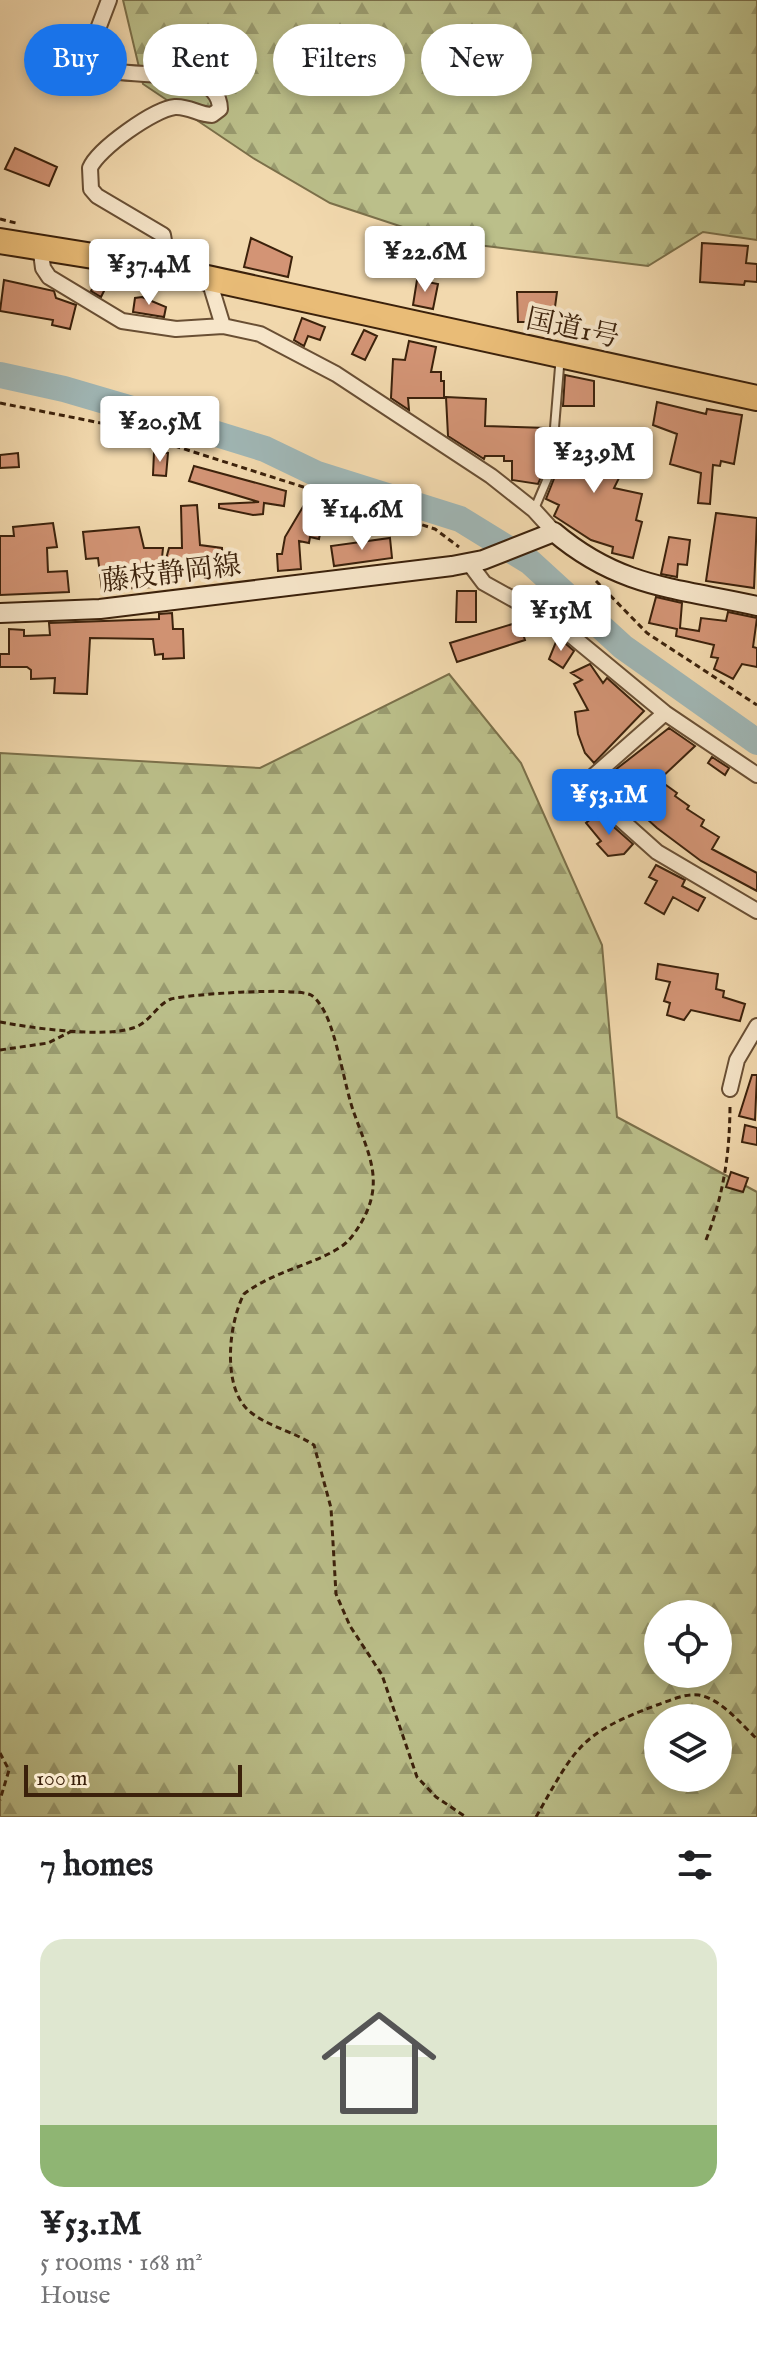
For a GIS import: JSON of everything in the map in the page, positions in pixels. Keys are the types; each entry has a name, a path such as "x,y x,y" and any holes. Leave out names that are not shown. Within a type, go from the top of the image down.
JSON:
{"highway":[{"name":"国道1号","path":"0,241 40,245 169,270 757,398"}],"main road":[{"name":"藤枝静岡線","path":"0,613 100,609 476,561 554,532"},
{"path":"554,532 583,556 630,578 757,606"}],"street":[{"path":"109,0 90,50 94,64 108,72 172,74 211,91 220,103 220,109 212,115 187,107 155,114 103,151 90,168 91,189 97,196 163,235 169,270"},
{"path":"40,245 43,268 49,277 122,321 176,329 223,326 260,334 336,374 491,476 534,510 554,532"},
{"path":"209,280 223,326"},
{"path":"476,561 484,583 556,623 665,713 757,775"},
{"path":"665,713 589,780 591,793 657,852 757,911"},
{"path":"730,1089 737,1060 757,1026"}],"lane":[{"path":"534,510 551,470 561,354"}],"path":[{"path":"0,403 106,424 435,529 476,561"},
{"path":"589,573 647,633 757,705"},
{"path":"0,1022 31,1028 132,1029 149,1021 168,1000 205,994 292,992 311,995 322,1006 343,1069 346,1091 373,1167 374,1199 355,1233 342,1247 281,1271 244,1294 233,1326 235,1389 245,1407 261,1419 314,1445 331,1508 336,1594 350,1626 382,1675 417,1777 436,1797 466,1817"},
{"path":"0,1050 48,1043 73,1030"},
{"path":"706,1240 721,1202 726,1176 730,1089"},
{"path":"536,1817 573,1752 592,1734 680,1697 698,1695 718,1704 757,1739"},
{"path":"0,1753 9,1770 0,1800"}],"green space":[{"path":"123,0 757,0 757,240 703,232 648,266 445,241 330,203 253,158 161,96 257,96 257,24 143,24 143,84"},
{"path":"449,674 521,763 602,945 617,1117 757,1192 757,1817 0,1817 0,753 260,768"}],"building":[{"path":"15,148 57,167 49,186 5,169"},
{"path":"251,238 292,257 288,277 244,267"},
{"path":"702,243 748,246 746,263 757,264 757,282 745,281 744,285 700,282"},
{"path":"99,274 110,279 101,297 91,291"},
{"path":"4,280 54,291 56,298 76,305 70,329 52,325 53,320 0,311"},
{"path":"417,280 438,284 433,309 413,305"},
{"path":"517,292 557,292 553,322 518,322"},
{"path":"142,297 166,307 164,317 133,312 135,298"},
{"path":"302,318 325,327 320,340 308,336 304,346 294,340"},
{"path":"364,330 377,336 365,360 352,354"},
{"path":"409,341 436,347 431,372 441,372 444,398 408,398 409,410 391,398 393,359 405,360"},
{"path":"565,375 594,381 594,406 563,406"},
{"path":"446,397 486,399 485,426 548,428 545,468 538,484 512,480 512,461 504,461 504,456 485,456 484,459 448,436"},
{"path":"657,402 706,414 707,409 742,415 734,464 721,461 720,466 713,465 710,504 698,503 701,473 670,464 677,434 653,425"},
{"path":"561,428 584,428 583,443 595,443 595,451 624,468 614,488 642,494 636,520 642,522 633,558 612,553 613,547 591,540 554,516 559,505 546,499 557,471"},
{"path":"154,452 168,453 166,476 153,475"},
{"path":"18,453 19,467 0,468 0,455"},
{"path":"194,466 286,491 284,506 264,503 263,514 253,515 219,508 219,504 259,502 189,481"},
{"path":"307,500 323,509 316,523 322,524 319,539 310,537 309,543 299,541 301,569 278,571 277,554 282,554 285,537"},
{"path":"197,505 200,545 222,548 223,564 201,565 202,572 151,575 152,587 102,590 98,558 86,559 83,532 139,527 144,548 163,548 162,558 166,559 169,548 182,548 181,506"},
{"path":"716,513 757,518 754,588 706,581"},
{"path":"53,523 57,547 47,548 48,572 67,571 69,592 0,595 0,536 14,536 13,527"},
{"path":"669,537 690,540 687,565 678,564 677,577 661,574"},
{"path":"390,538 392,558 334,566 331,546"},
{"path":"457,591 476,591 476,622 456,622"},
{"path":"656,597 682,603 680,628 699,631 701,618 726,621 728,612 757,618 753,647 757,648 757,667 742,664 733,679 714,669 718,658 711,657 714,645 676,636 677,629 649,623"},
{"path":"172,613 173,629 183,629 184,658 163,659 163,654 155,655 153,639 90,638 87,694 54,693 55,678 31,679 31,670 27,667 0,667 0,654 9,654 9,629 24,630 24,636 50,635 49,623 159,619 159,614"},
{"path":"519,622 525,640 457,662 450,643"},
{"path":"558,637 574,651 563,668 549,659"},
{"path":"590,664 603,683 607,678 644,711 594,763 585,753 578,734 575,712 588,710 574,684 582,680 571,673"},
{"path":"669,728 695,746 659,780 677,793 675,796 689,806 687,809 704,820 701,826 719,837 712,849 757,873 757,891 701,861 657,828 625,799 628,794 610,774"},
{"path":"712,757 729,768 725,775 708,763"},
{"path":"598,813 633,844 624,854 608,856 597,844 601,841 586,823"},
{"path":"656,865 685,880 682,886 705,898 698,911 673,897 664,914 645,903 657,881 649,877"},
{"path":"658,964 718,974 716,989 724,991 723,997 745,1004 740,1021 691,1010 684,1020 667,1015 670,1003 664,1001 670,982 656,979"},
{"path":"752,1075 757,1075 755,1120 739,1116"},
{"path":"745,1125 757,1128 757,1145 742,1142"},
{"path":"731,1172 748,1178 743,1192 726,1187"}],"waterway":[{"path":"0,375 64,389 265,449 317,474 460,519 530,562 623,647 757,742"}]}
